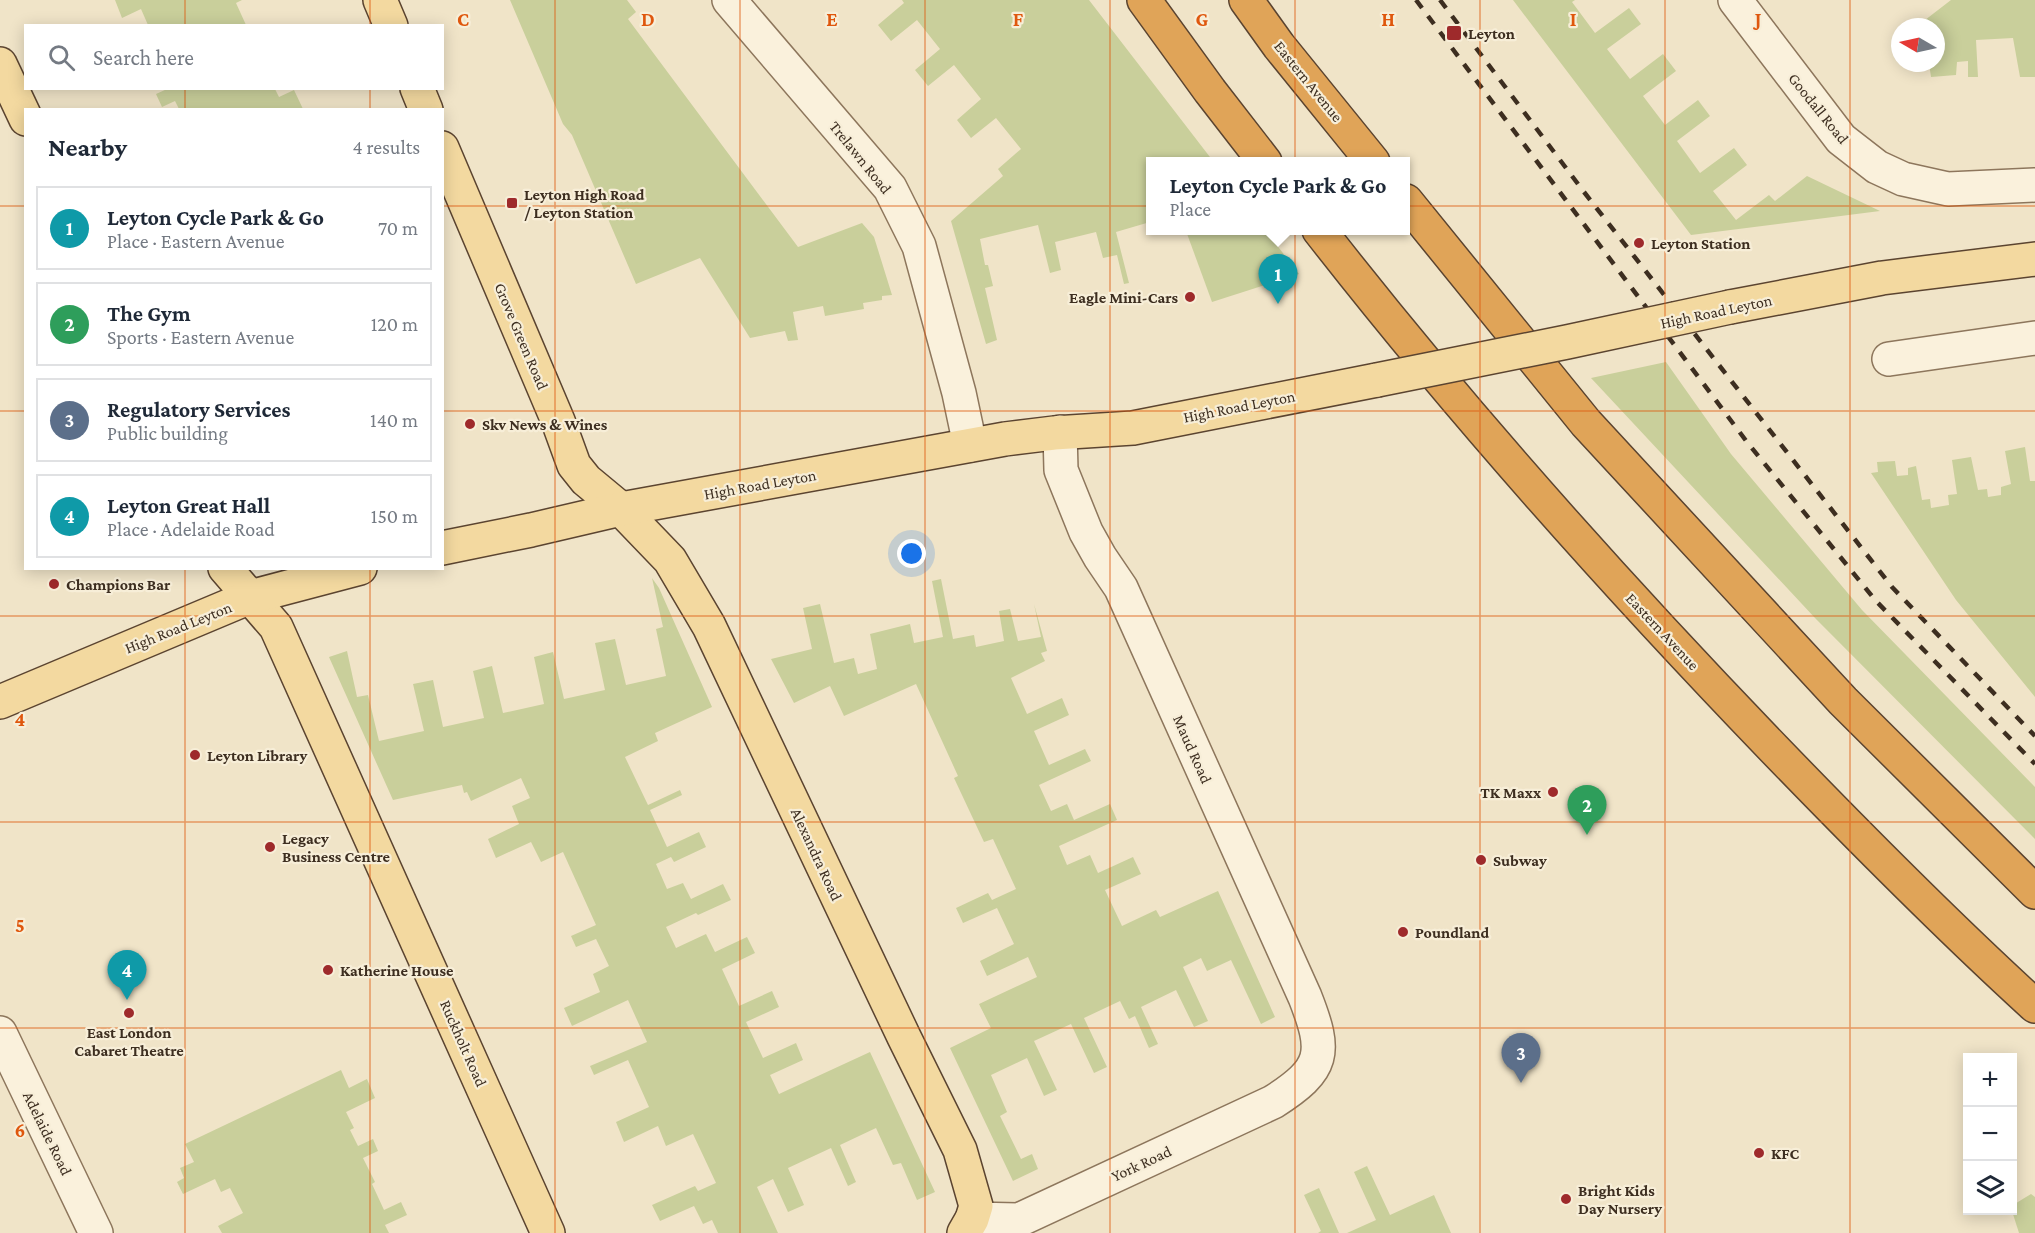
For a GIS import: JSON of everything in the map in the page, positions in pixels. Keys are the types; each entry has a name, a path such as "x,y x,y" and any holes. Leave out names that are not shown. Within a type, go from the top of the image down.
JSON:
{"highway":[{"path":"1143,0 1209,91 1261,157"},
{"name":"Eastern Avenue","path":"1246,0 1279,46 1369,157"},
{"path":"1410,206 1586,423 1843,701 2035,892"},
{"name":"Eastern Avenue","path":"1322,235 1496,447 1621,587 1870,847 2035,1006"}],"main road":[{"path":"380,0 390,24"},
{"path":"0,64 24,115"},
{"path":"418,90 425,108"},
{"name":"Grove Green Road","path":"444,153 558,421 574,465 586,480 621,509"},
{"name":"High Road Leyton","path":"444,548 621,509 970,445 1060,432 1133,428 1588,338 1730,306 1882,278 2035,259"},
{"name":"Alexandra Road","path":"621,509 670,560 709,626 960,1150 976,1200 968,1226"},
{"name":"Ruckholt Road","path":"227,570 276,627 548,1233"},
{"name":"High Road Leyton","path":"0,702 250,597 352,570"}],"street":[{"name":"Trelawn Road","path":"729,0 890,188 919,246 970,445"},
{"name":"Goodall Road","path":"1735,0 1841,139 1877,167 1903,179 1948,189 2035,185"},
{"path":"1889,359 2035,339"},
{"name":"Maud Road","path":"1060,432 1061,470 1086,532 1121,588 1305,997 1316,1026 1318,1052 1313,1069"},
{"name":"Adelaide Road","path":"0,1033 96,1233"},
{"name":"York Road","path":"968,1226 1019,1220 1273,1102 1298,1086 1313,1069"}],"green space":[{"path":"115,0 242,0 236,3 246,24 148,24 141,9 122,18"},
{"path":"510,0 627,0 636,12 628,19 798,247 862,223 874,237 892,295 882,296 882,300 863,303 864,309 825,316 823,306 793,312 798,340 788,341 785,331 750,338 700,258 636,284 572,135 563,124"},
{"path":"902,0 1089,0 1210,157 1146,157 1146,223 1116,232 1129,283 1124,284 1117,255 1103,258 1096,232 1055,242 1061,270 1050,273 1038,225 980,239 985,265 988,265 993,286 985,288 997,340 986,344 951,221 1003,176 998,169 1021,149 996,118 971,138 957,120 981,99 954,65 928,86 915,70 940,49 917,20 891,41 878,25 904,3"},
{"path":"1513,0 1575,0 1572,2 1595,33 1629,8 1641,24 1607,49 1630,79 1663,54 1676,71 1643,96 1665,125 1698,100 1710,116 1677,141 1700,173 1734,148 1747,165 1713,191 1736,220 1769,195 1775,201 1807,176 1880,211 1691,235"},
{"path":"1951,0 2035,0 2035,77 2020,77 2013,38 1976,40 1978,77 1968,77 1968,61 1957,62 1956,75 1931,77 1930,72 1945,72 1945,18 1928,18"},
{"path":"165,90 276,90 279,97 294,90 303,108 178,108 175,101 162,107 156,94"},
{"path":"1187,235 1269,235 1299,274 1212,302"},
{"path":"1666,362 1731,454 1862,610 2035,787 2035,839 1815,618 1591,378"},
{"path":"2025,447 2030,481 2035,481 2035,697 1956,600 1871,473 1878,472 1877,462 1895,461 1897,476 1908,475 1908,468 1916,466 1922,500 1930,499 1931,508 1949,505 1948,495 1957,494 1952,460 1971,457 1978,490 1987,489 1988,497 2001,495 2001,487 2011,484 2005,451"},
{"path":"652,578 659,588 712,707 655,733 658,741 625,757 648,805 680,790 682,795 650,810 667,847 699,832 706,847 674,862 671,857 656,864 667,889 683,883 691,899 723,884 731,900 666,927 676,948 706,934 715,952 747,937 755,953 722,969 739,1006 772,991 779,1007 746,1022 763,1058 796,1043 803,1060 770,1075 779,1094 870,1052 935,1192 917,1200 901,1163 893,1165 876,1128 840,1145 856,1182 848,1186 831,1148 788,1168 804,1205 788,1212 773,1179 757,1187 778,1233 718,1233 712,1220 703,1224 694,1206 660,1221 652,1205 695,1186 698,1191 716,1183 693,1134 666,1146 658,1126 624,1142 616,1122 649,1107 628,1060 594,1075 590,1066 647,1042 628,1000 572,1026 564,1008 600,992 593,974 609,966 596,939 576,947 571,936 596,925 563,852 541,862 531,842 496,858 488,839 519,824 512,806 530,798 521,778 471,801 467,792 464,793 462,785 393,800 329,657 347,651 357,697 368,695 379,741 424,731 413,684 433,680 443,727 484,718 473,671 492,666 503,713 544,704 534,657 553,652 564,699 605,690 595,643 615,639 626,685 666,676 656,629 663,627"},
{"path":"941,579 953,639 974,635 976,647 1004,641 999,611 1010,609 1018,641 1041,637 1034,604 1047,651 1041,653 1045,661 1011,678 1027,714 1062,698 1069,715 1034,731 1049,765 1085,749 1091,761 1039,785 1051,811 1067,804 1074,820 1110,804 1117,820 1059,846 1067,865 1090,855 1098,873 1133,857 1141,874 1105,890 1122,926 1156,910 1160,917 1218,891 1275,1017 1261,1024 1231,960 1207,971 1201,958 1183,967 1208,1021 1194,1027 1176,990 1141,1007 1158,1044 1149,1048 1135,1016 1129,1019 1120,1001 1084,1018 1107,1067 1094,1073 1071,1024 1034,1041 1057,1090 1044,1096 1027,1058 991,1075 1007,1112 1000,1116 1021,1159 1032,1154 1038,1169 1013,1181 950,1048 991,1028 979,1004 1037,977 1028,957 987,976 980,961 1014,944 997,908 963,923 956,908 988,893 992,900 1016,889 993,839 984,842 954,778 958,776 916,684 844,716 830,686 794,703 771,659 812,649 803,608 820,604 834,663 854,658 858,674 877,669 870,634 910,624 914,643 943,637 932,581"},
{"path":"341,1070 349,1088 367,1079 375,1098 346,1112 354,1128 350,1130 358,1146 373,1139 378,1151 363,1158 375,1182 372,1184 384,1210 401,1202 407,1215 385,1225 389,1233 222,1233 218,1226 243,1213 230,1188 221,1192 215,1179 183,1194 177,1182 184,1178 180,1168 194,1162 185,1144"},
{"path":"1367,1166 1390,1215 1434,1195 1451,1233 1347,1233 1376,1220 1354,1172"},
{"path":"1319,1188 1339,1233 1318,1233 1321,1231 1304,1195"},
{"path":"2031,1194 2035,1197 2035,1233 2019,1233 2013,1215 2017,1215 2017,1203"}],"railway":[{"path":"1416,0 1747,442 1876,601 2035,764"},
{"path":"1440,0 1584,192 1892,587 2035,736"}],"place":[{"name":"Leyton","path":"1454,33"},
{"name":"Leyton High Road / Leyton Station","path":"512,203"},
{"name":"Leyton Station","path":"1639,243"},
{"name":"Eagle Mini-Cars","path":"1190,297"},
{"name":"Leyton Cycle Park & Go","path":"1278,304"},
{"name":"Skv News & Wines","path":"470,424"},
{"name":"Champions Bar","path":"54,584"},
{"name":"Leyton Library","path":"195,755"},
{"name":"TK Maxx","path":"1553,792"},
{"name":"The Gym","path":"1587,835"},
{"name":"Legacy Business Centre","path":"270,847"},
{"name":"Subway","path":"1481,860"},
{"name":"Poundland","path":"1403,932"},
{"name":"Katherine House","path":"328,970"},
{"name":"Leyton Great Hall","path":"127,1000"},
{"name":"East London Cabaret Theatre","path":"129,1013"},
{"name":"Regulatory Services","path":"1521,1083"},
{"name":"KFC","path":"1759,1153"},
{"name":"Bright Kids Day Nursery","path":"1566,1199"}]}
